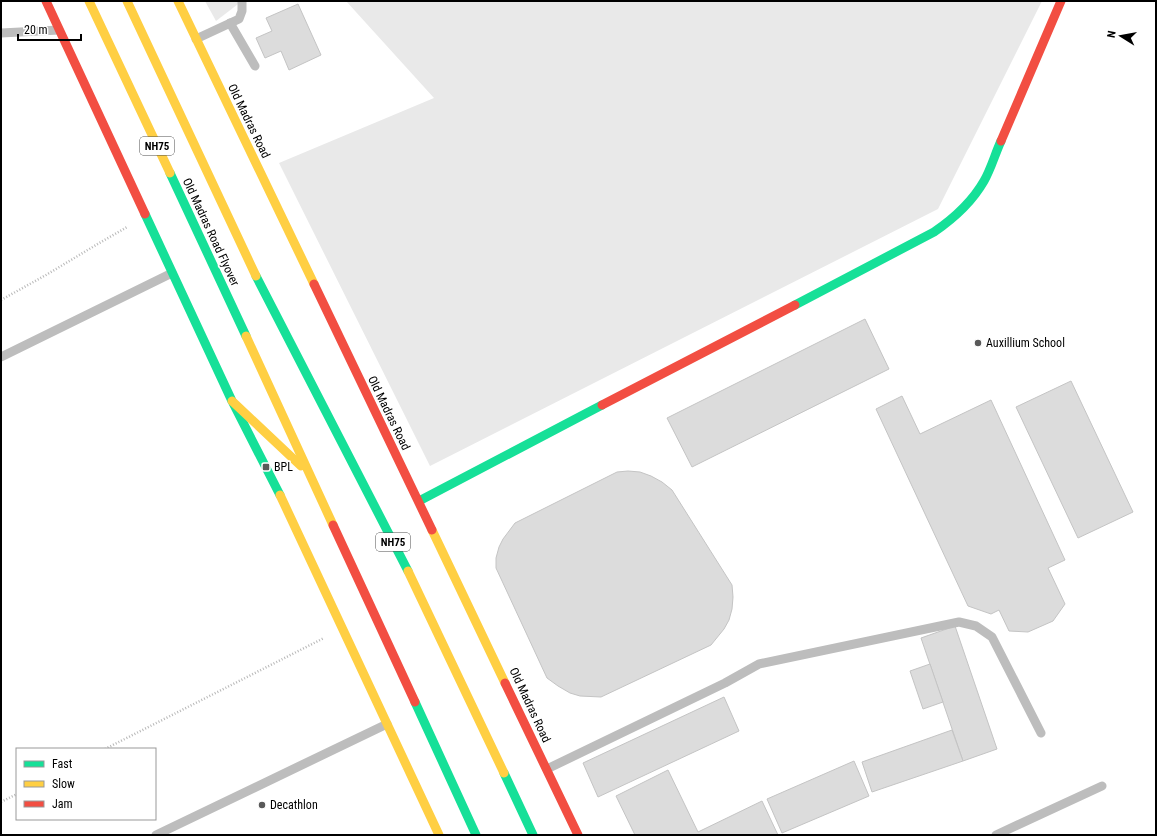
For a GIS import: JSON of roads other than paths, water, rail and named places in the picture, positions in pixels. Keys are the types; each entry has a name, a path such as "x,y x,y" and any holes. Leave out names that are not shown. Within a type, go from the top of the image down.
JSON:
{"main road":[{"path":"46,1 232,400 275,484 439,835"},
{"name":"Old Madras Road Flyover","path":"89,1 309,473"},
{"name":"Old Madras Road Flyover","path":"128,1 245,254 414,582 533,835"},
{"name":"Old Madras Road","path":"178,1 578,835"},
{"path":"419,502 947,224 973,198 984,181 1061,1"},
{"path":"232,400 309,473"},
{"name":"NH75","path":"309,473 476,835"}],"lane":[{"path":"196,39 239,19 242,11 242,1"},
{"path":"230,23 255,66"},
{"path":"1,33 59,30"},
{"path":"1,357 173,272"},
{"path":"547,769 725,683 759,664 959,622 976,626 992,637 1041,733"},
{"path":"156,835 388,724"},
{"path":"996,835 1102,786"}],"place":[{"name":"Auxillium School","path":"978,343"},
{"name":"BPL","path":"266,467"},
{"name":"Decathlon","path":"262,805"}]}
